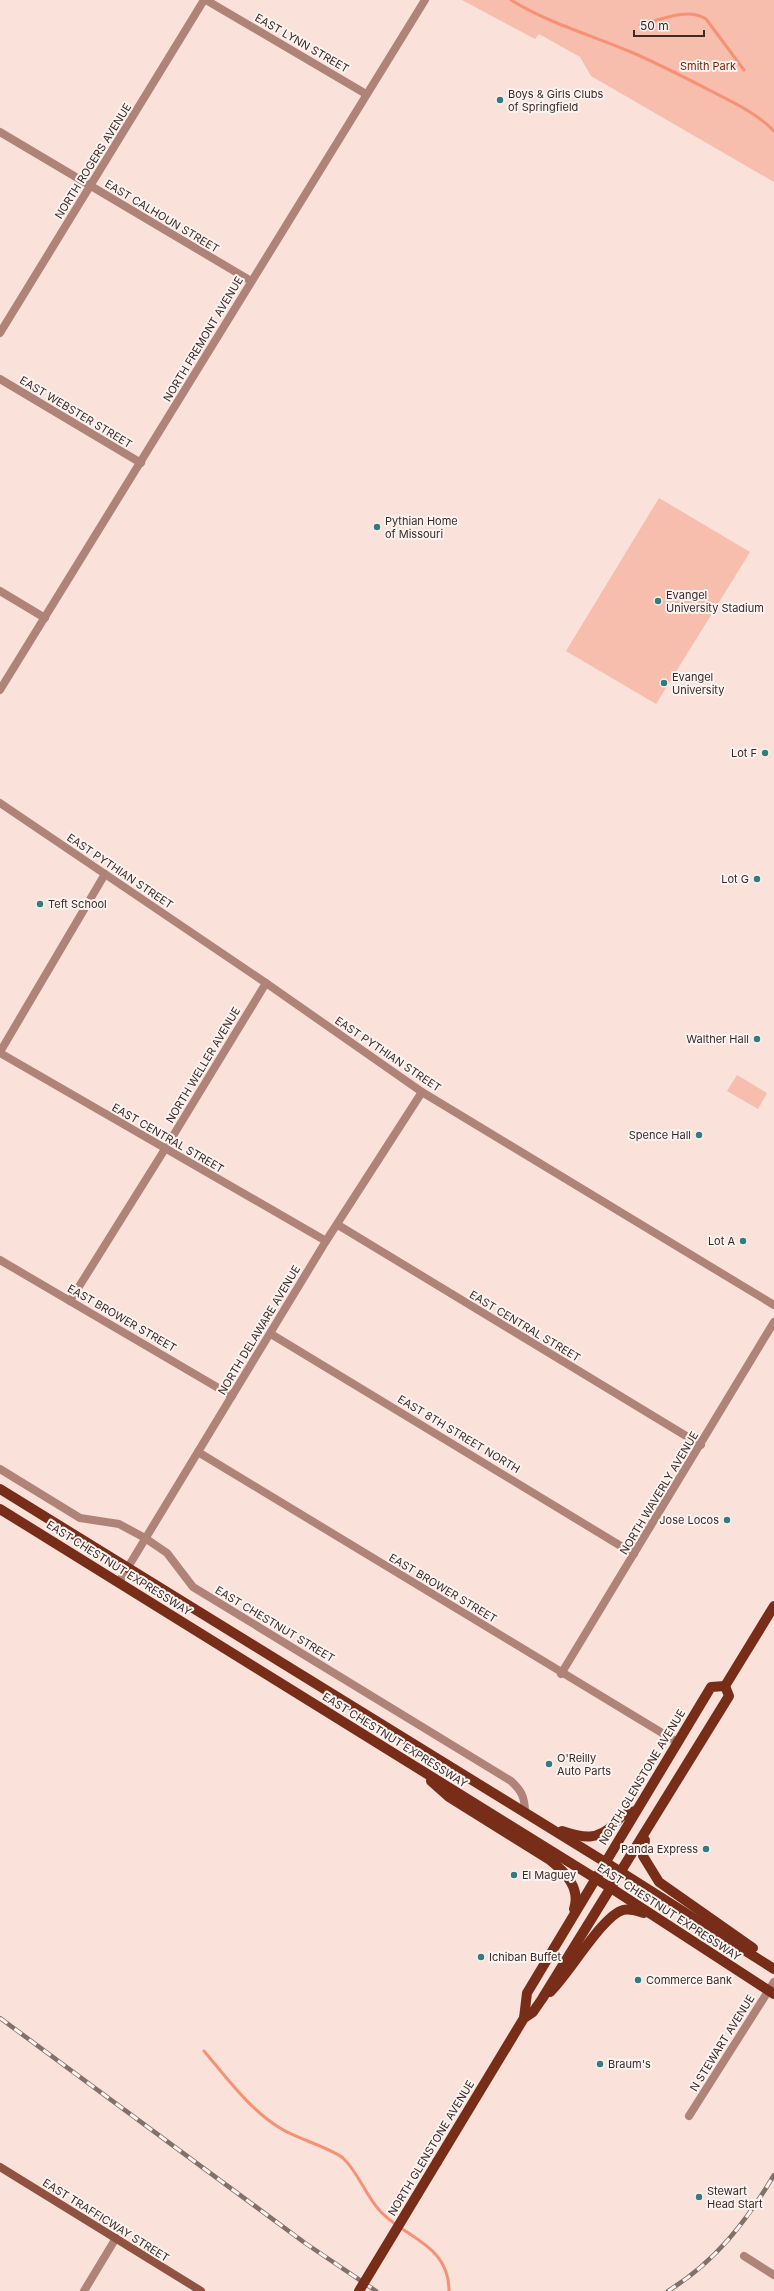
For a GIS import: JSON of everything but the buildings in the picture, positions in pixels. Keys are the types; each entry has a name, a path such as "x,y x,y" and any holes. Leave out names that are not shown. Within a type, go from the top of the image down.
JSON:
{"main road":[{"name":"EAST CHESTNUT EXPRESSWAY","path":"0,1489 544,1824 774,1968"},
{"name":"EAST CHESTNUT EXPRESSWAY","path":"0,1509 772,1989"},
{"name":"NORTH GLENSTONE AVENUE","path":"725,1686 774,1606"},
{"name":"NORTH GLENSTONE AVENUE","path":"359,2291 524,2018 527,1992 635,1811 711,1687 725,1686"},
{"name":"NORTH GLENSTONE AVENUE","path":"524,2018 533,2012 542,1999 647,1832 729,1696 725,1686"},
{"path":"420,1770 440,1790 550,1860 564,1871 577,1894 570,1919"},
{"path":"544,1824 588,1838 605,1832 623,1814 635,1811"},
{"path":"647,1832 643,1846 643,1856 659,1882 765,1957 774,1968"},
{"path":"542,1999 562,1980 606,1922 614,1914 631,1909 652,1915"},
{"name":"EAST TRAFFICWAY STREET","path":"0,2167 201,2291"}],"street":[{"name":"EAST LYNN STREET","path":"205,0 366,94"},
{"name":"NORTH ROGERS AVENUE","path":"0,333 205,0"},
{"name":"NORTH FREMONT AVENUE","path":"0,690 425,0"},
{"name":"EAST CALHOUN STREET","path":"0,132 251,282"},
{"name":"EAST WEBSTER STREET","path":"0,379 141,463"},
{"path":"0,591 44,618"},
{"name":"EAST PYTHIAN STREET","path":"0,803 266,983 422,1092 774,1305"},
{"path":"0,1052 105,874"},
{"name":"NORTH WELLER AVENUE","path":"70,1301 266,983"},
{"name":"EAST CENTRAL STREET","path":"0,1052 326,1241"},
{"name":"NORTH DELAWARE AVENUE","path":"119,1582 271,1334 326,1241 338,1225 422,1092"},
{"name":"EAST CENTRAL STREET","path":"338,1225 700,1445"},
{"name":"EAST BROWER STREET","path":"0,1260 232,1396"},
{"name":"NORTH WAVERLY AVENUE","path":"561,1674 774,1322"},
{"name":"EAST 8TH STREET NORTH","path":"271,1334 634,1554"},
{"name":"EAST BROWER STREET","path":"198,1452 561,1674 677,1742"},
{"name":"EAST CHESTNUT STREET","path":"0,1469 80,1518 119,1524 145,1538 167,1553 194,1587 511,1781 522,1791 525,1800 525,1813"},
{"name":"N STEWART AVENUE","path":"689,2116 772,1989"},
{"path":"84,2291 116,2238"},
{"path":"744,2256 774,2275"}],"green space":[{"name":"Smith Park","path":"462,0 774,0 774,182 591,76 580,57 539,34 535,39"},
{"name":"Evangel University Stadium","path":"659,498 750,552 656,704 566,651"},
{"path":"737,1075 767,1093 758,1109 727,1091"}],"waterway":[{"path":"511,0 540,16 652,61 745,109 774,131"},
{"path":"640,25 682,14 691,14 706,19 744,70"},
{"path":"204,2051 258,2112 294,2136 330,2150 343,2158 354,2171 371,2199 381,2212 391,2221 425,2244 442,2263 447,2276 449,2291"}],"railway":[{"path":"0,2018 305,2243 376,2291"},
{"path":"668,2291 685,2280 715,2254 728,2240 741,2225 774,2175"}],"place":[{"name":"Boys & Girls Clubs of Springfield","path":"500,100"},
{"name":"Pythian Home of Missouri","path":"377,527"},
{"name":"Evangel University Stadium","path":"658,601"},
{"name":"Evangel University","path":"664,683"},
{"name":"Lot F","path":"765,753"},
{"name":"Lot G","path":"757,879"},
{"name":"Teft School","path":"40,904"},
{"name":"Walther Hall","path":"757,1039"},
{"name":"Spence Hall","path":"699,1135"},
{"name":"Lot A","path":"743,1241"},
{"name":"Jose Locos","path":"727,1520"},
{"name":"O'Reilly Auto Parts","path":"549,1764"},
{"name":"Panda Express","path":"706,1849"},
{"name":"El Maguey","path":"514,1875"},
{"name":"Ichiban Buffet","path":"481,1957"},
{"name":"Commerce Bank","path":"638,1980"},
{"name":"Braum's","path":"600,2064"},
{"name":"Stewart Head Start","path":"699,2197"}]}
